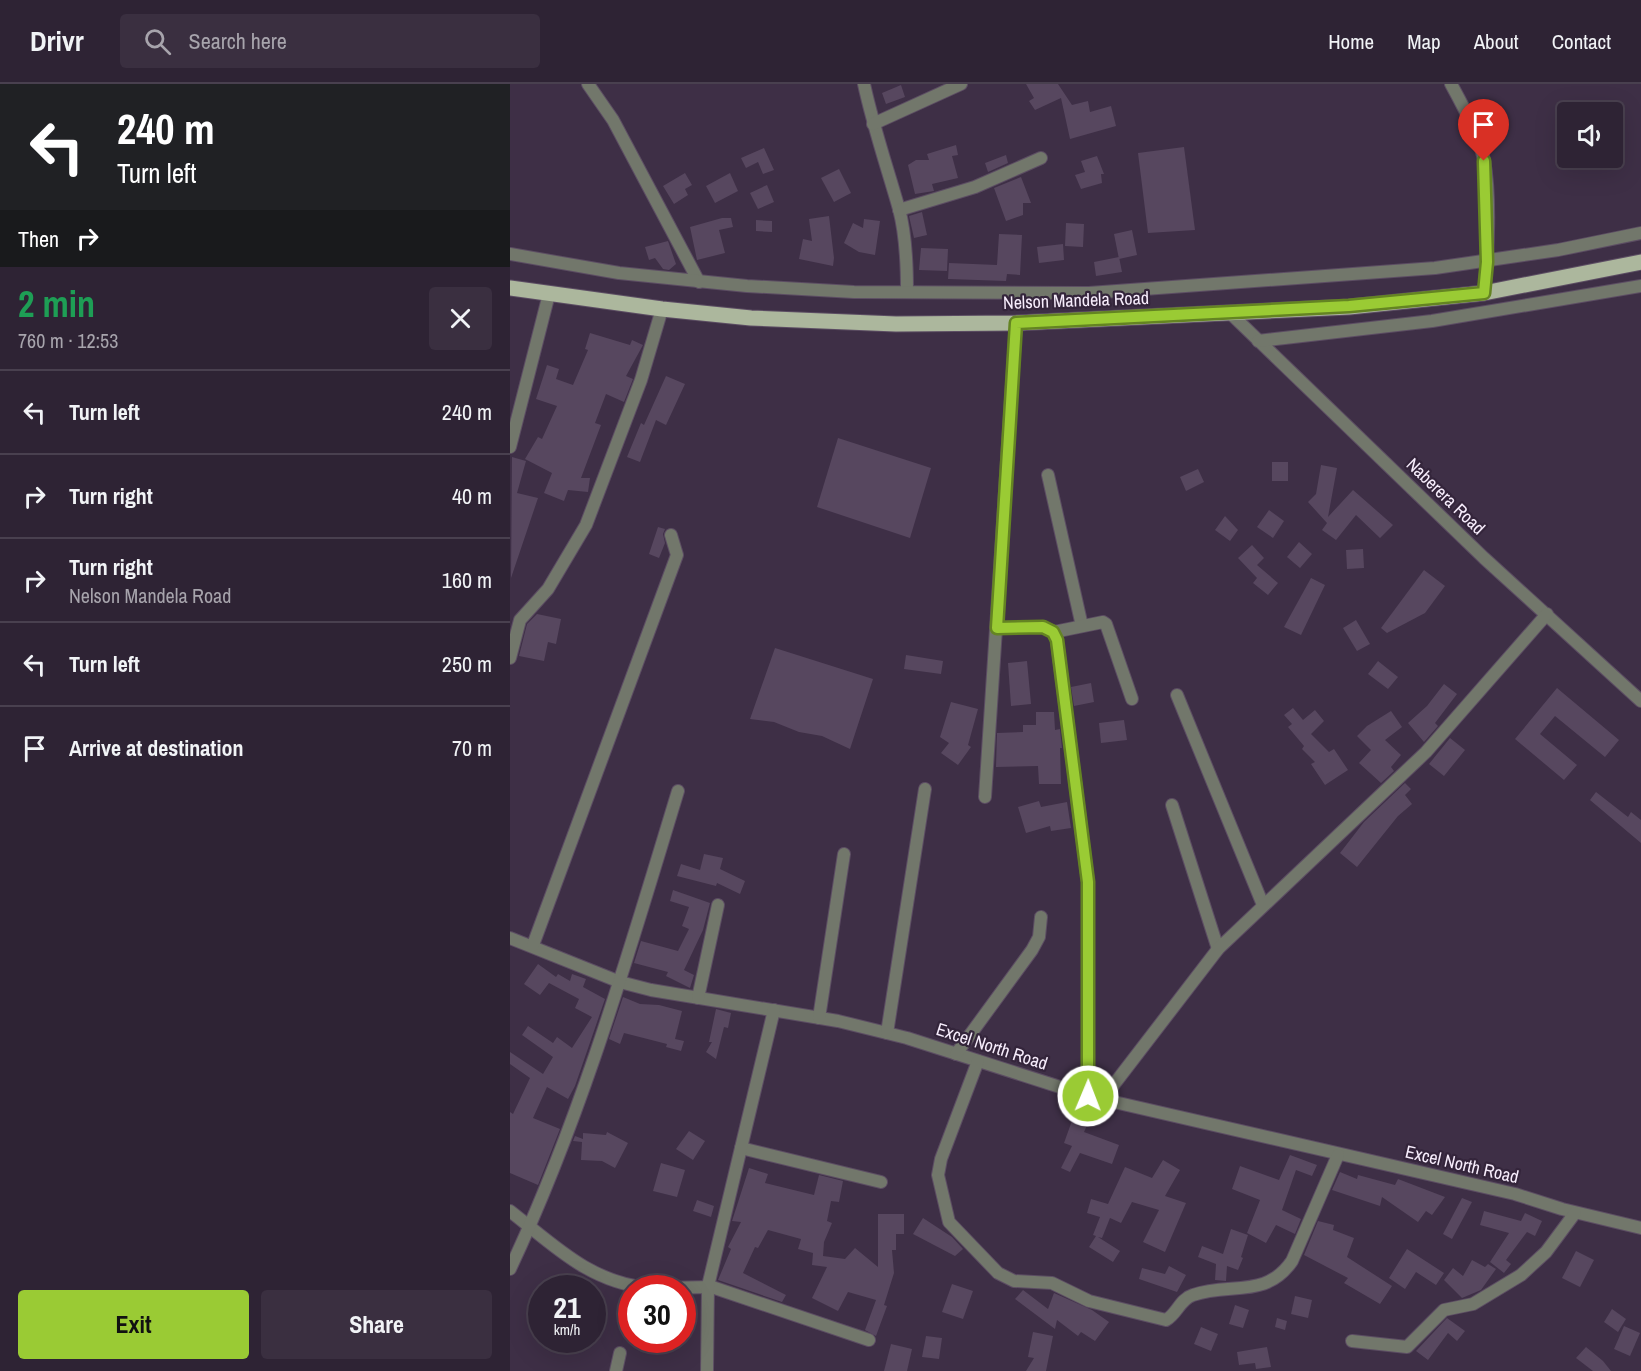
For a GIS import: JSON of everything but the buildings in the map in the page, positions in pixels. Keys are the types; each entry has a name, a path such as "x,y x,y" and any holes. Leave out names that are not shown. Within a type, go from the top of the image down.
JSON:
{"main road":[{"name":"Nelson Mandela Road","path":"510,288 662,309 828,322 1016,323 1349,306 1484,293 1641,262"}],"street":[{"path":"588,84 623,138 699,282"},
{"path":"864,84 873,124 899,210 907,258 907,291"},
{"path":"873,124 961,84"},
{"path":"1451,84 1478,140 1484,161 1487,262 1484,293"},
{"path":"899,210 975,187 1041,158"},
{"path":"510,254 619,273 699,282 854,292 1089,293 1356,276 1487,262 1641,233"},
{"path":"1258,341 1432,321 1641,286"},
{"path":"510,447 549,294"},
{"path":"510,658 520,620 548,589 586,525 637,391 662,309"},
{"name":"Naberera Road","path":"1230,313 1484,558 1641,701"},
{"path":"985,797 1016,323"},
{"path":"1048,475 1082,626"},
{"path":"533,945 677,555 671,535"},
{"path":"1102,1100 1218,949 1426,752 1547,614"},
{"path":"1053,632 1103,622 1109,629 1132,699"},
{"path":"997,628 1043,627 1053,632 1057,640 1088,882 1088,1096"},
{"path":"1177,695 1263,905"},
{"path":"887,1033 925,789"},
{"path":"510,1269 530,1227 575,1114 620,982 678,791"},
{"path":"1172,805 1218,949"},
{"path":"819,1018 844,854"},
{"path":"698,998 718,905"},
{"path":"956,1054 1032,950 1039,937 1041,918"},
{"name":"Excel North Road","path":"510,938 533,945 620,982 651,990 819,1018 887,1033 1102,1100 1515,1194 1575,1213 1641,1228"},
{"path":"707,1371 708,1286 774,1010"},
{"path":"978,1060 941,1159 938,1175 948,1218 953,1228 998,1273 1014,1281 1052,1283 1089,1300 1166,1320 1183,1301 1194,1294 1269,1284 1284,1273 1292,1261 1338,1155"},
{"path":"741,1148 881,1182"},
{"path":"510,1211 589,1272 618,1282"},
{"path":"1352,1341 1407,1347 1444,1310 1473,1304 1528,1269 1552,1244 1575,1213"},
{"path":"696,1287 708,1286 869,1340"},
{"path":"616,1371 620,1353"}],"route":[{"path":"1088,1096 1088,882 1057,640 1053,632 1043,627 997,628 1016,323 1349,306 1484,293 1487,262 1484,161"}]}
